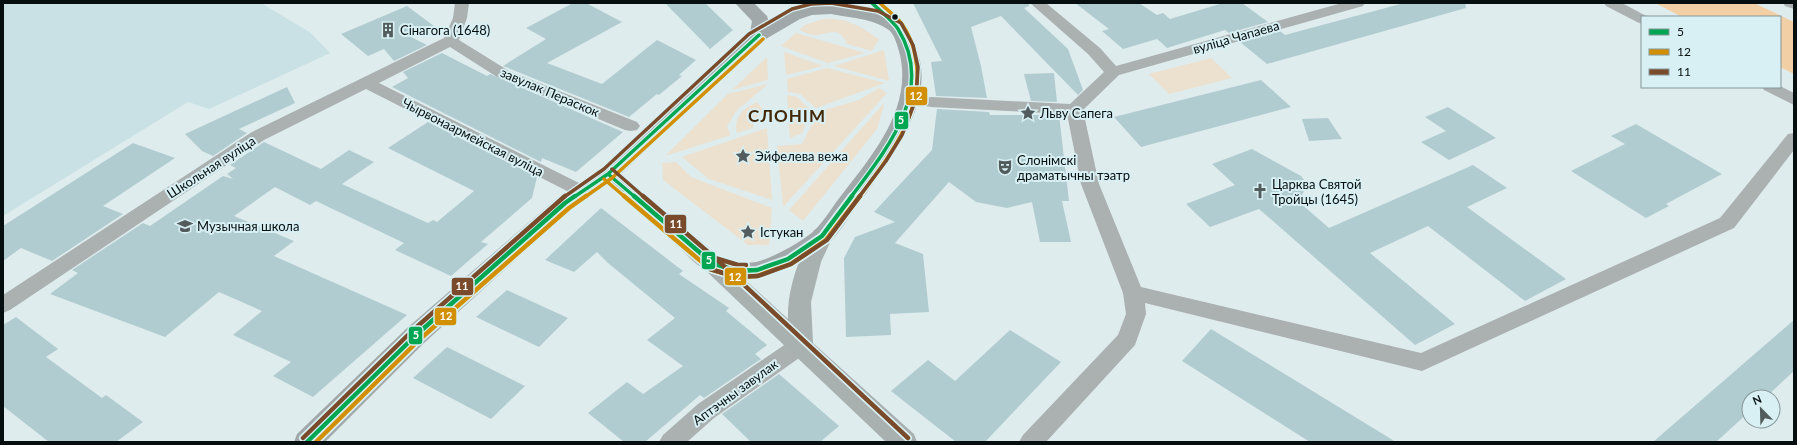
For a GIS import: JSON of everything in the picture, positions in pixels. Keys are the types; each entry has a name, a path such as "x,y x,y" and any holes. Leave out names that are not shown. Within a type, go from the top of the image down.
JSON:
{"main road":[{"path":"744,3 761,20 759,35"},
{"path":"801,345 799,302 810,262 822,236 881,158 897,132 910,97 912,68 907,47 897,28 872,3"},
{"path":"307,442 415,336 581,191 608,174 759,35 794,14 811,10 831,9 877,18 897,28"},
{"path":"608,174 712,263 801,345 851,395 904,442"},
{"path":"712,263 737,271 757,270 788,259 822,236"}],"street":[{"path":"451,41 460,18 462,3"},
{"path":"931,102 1074,109 1113,72 1094,51 1037,3"},
{"name":"вуліца Чапаева","path":"1113,72 1358,3"},
{"path":"1612,3 1641,18"},
{"path":"1790,3 1794,5"},
{"name":"Школьная вуліца","path":"3,305 198,174 258,136 451,41"},
{"name":"завулак Пераскок","path":"451,41 503,74 631,126"},
{"name":"Чырвонаармейская вуліца","path":"366,83 581,191"},
{"path":"1772,88 1794,100"},
{"path":"1031,442 1128,339 1136,314 1133,293 1090,184 1074,109"},
{"path":"1133,293 1422,362 1726,223 1794,138"},
{"name":"Аптэчны завулак","path":"671,442 706,411 801,345"}],"shaded area":[{"path":"3,3 261,3 311,33 330,53 209,109 188,102 3,216"},
{"path":"1655,3 1754,3 1794,22 1794,74 1781,68 1781,16 1680,16"},
{"path":"823,19 840,20 853,23 879,39 872,51 847,44 840,34 836,32 814,35 799,30 805,25"},
{"path":"796,33 865,53 828,63 781,46"},
{"path":"884,50 889,81 834,66"},
{"path":"784,52 823,66 786,75"},
{"path":"767,57 768,80 732,90"},
{"path":"1211,58 1232,78 1169,94 1149,74"},
{"path":"827,68 885,83 816,108 800,94 788,92 787,79"},
{"path":"768,84 736,111 727,127 731,135 665,156 728,94"},
{"path":"879,88 887,93 783,207 777,146 802,144 818,112 859,100"},
{"path":"787,95 797,97 810,110 797,114 788,108"},
{"path":"757,102 764,111 755,120 753,128 737,133 736,122 740,114 747,107"},
{"path":"885,102 877,129 803,221 789,210"},
{"path":"810,113 802,133 790,138 788,121"},
{"path":"767,128 772,200 709,179 682,157"},
{"path":"676,162 691,177 772,208 769,245 748,245 663,180 662,163"}],"building":[{"path":"573,3 586,3 622,22 547,63 602,84 657,40 696,60 679,75 682,76 629,117 503,66 546,39 526,28"},
{"path":"665,3 705,3 733,30 710,49"},
{"path":"913,3 1029,3 1029,6 1024,8 1068,49 1083,90 1078,95 1001,16 971,27 987,98 936,96 931,62 942,61"},
{"path":"1075,3 1139,3 1157,15 1163,13 1170,19 1223,3 1242,3 1268,22 1229,33 1225,30 1167,48 1157,39 1123,49 1102,31 1109,29"},
{"path":"1404,3 1465,3 1466,8 1267,64 1240,42 1280,31 1285,35"},
{"name":"Сінагога (1648)","path":"407,6 434,26 411,37 427,45 394,61 384,49 368,56 341,34"},
{"path":"442,53 487,76 490,74 623,132 576,172 542,158 541,162 392,87 408,78 403,72"},
{"path":"1054,73 1057,102 1031,101 1024,74"},
{"path":"1261,80 1291,107 1141,147 1114,117"},
{"path":"287,87 295,103 239,129 247,133 213,156 202,151 185,134"},
{"path":"1448,107 1496,138 1449,160 1421,142 1446,131 1425,117"},
{"path":"937,109 989,112 990,115 1059,115 1069,201 1062,201 1071,242 1040,242 1032,202 1007,208 976,202 949,182 895,243 923,254 929,312 890,314 891,335 846,337 844,258 855,237 895,222 874,212 932,150"},
{"path":"1328,118 1342,139 1309,141 1302,119"},
{"path":"428,122 537,177 532,198 481,242 488,244 451,276 395,250 404,243 316,201 310,205 275,187 234,216 294,241 274,256 407,315 313,397 273,376 291,362 233,335 262,311 219,292 165,337 50,294 78,273 72,270 143,223 150,226 223,176 233,179 227,174 236,168 230,165 264,142 321,169 349,150 374,162 342,184 428,223 433,220 437,222 474,191 388,148"},
{"path":"1636,124 1722,174 1666,204 1669,206 1646,218 1571,171 1625,144 1611,136"},
{"path":"133,143 175,158 103,206 123,214 52,261 21,248 3,261 3,226"},
{"path":"1252,149 1301,176 1307,184 1299,202 1329,228 1473,165 1507,188 1467,207 1566,279 1525,301 1428,226 1370,253 1455,324 1415,345 1259,209 1210,227 1186,204 1235,185 1212,164"},
{"path":"601,208 683,271 679,274 729,308 726,311 767,345 755,354 761,359 704,398 700,395 645,442 624,442 588,413 627,382 643,394 683,366 647,340 675,318 608,263 597,252 574,272 545,260"},
{"path":"507,290 568,318 539,347 476,317"},
{"path":"16,317 58,349 46,357 102,398 106,395 143,422 116,442 49,442 3,406 3,325"},
{"path":"1794,320 1794,371 1775,389 1741,389 1741,419 1716,442 1653,442"},
{"path":"1211,329 1396,442 1310,442 1182,361"},
{"path":"1010,330 1061,362 985,442 956,442 891,391 928,360 955,381"},
{"path":"447,347 525,386 491,419 413,378"},
{"path":"779,374 839,426 820,442 751,442 722,414"}],"transit line":[{"name":"11","path":"303,438 411,332 561,199 604,169 749,34 792,9 811,4 831,3 878,11 901,23 913,45 918,67 916,99 902,135 886,161 827,240 791,264 758,276 736,277 710,269"},
{"name":"5","path":"608,174 712,263 737,271 757,270 788,259 822,236 881,158 897,132 910,97 912,68 907,47 897,28 872,3"},
{"name":"12","path":"604,179 710,269 736,277 757,276 791,264 826,240 886,162 902,135 916,99 918,68 913,45 902,24 880,3"},
{"name":"5","path":"307,442 415,336 565,203 608,174 759,35"},
{"name":"12","path":"316,442 419,340 569,208 612,178 763,39"},
{"name":"11","path":"612,169 715,258 738,265 746,265"},
{"name":"11","path":"711,254 858,393 908,438"}],"place":[{"name":"Сінагога (1648)","path":"388,30"},
{"name":"Льву Сапега","path":"1028,113"},
{"name":"Эйфелева вежа","path":"743,156"},
{"name":"Слонімскі драматычны тэатр","path":"1005,167"},
{"name":"Царква Святой Тройцы (1645)","path":"1260,191"},
{"name":"Музычная школа","path":"185,226"},
{"name":"Істукан","path":"748,232"}],"district":[{"name":"СЛОНІМ","path":"787,116"}]}
